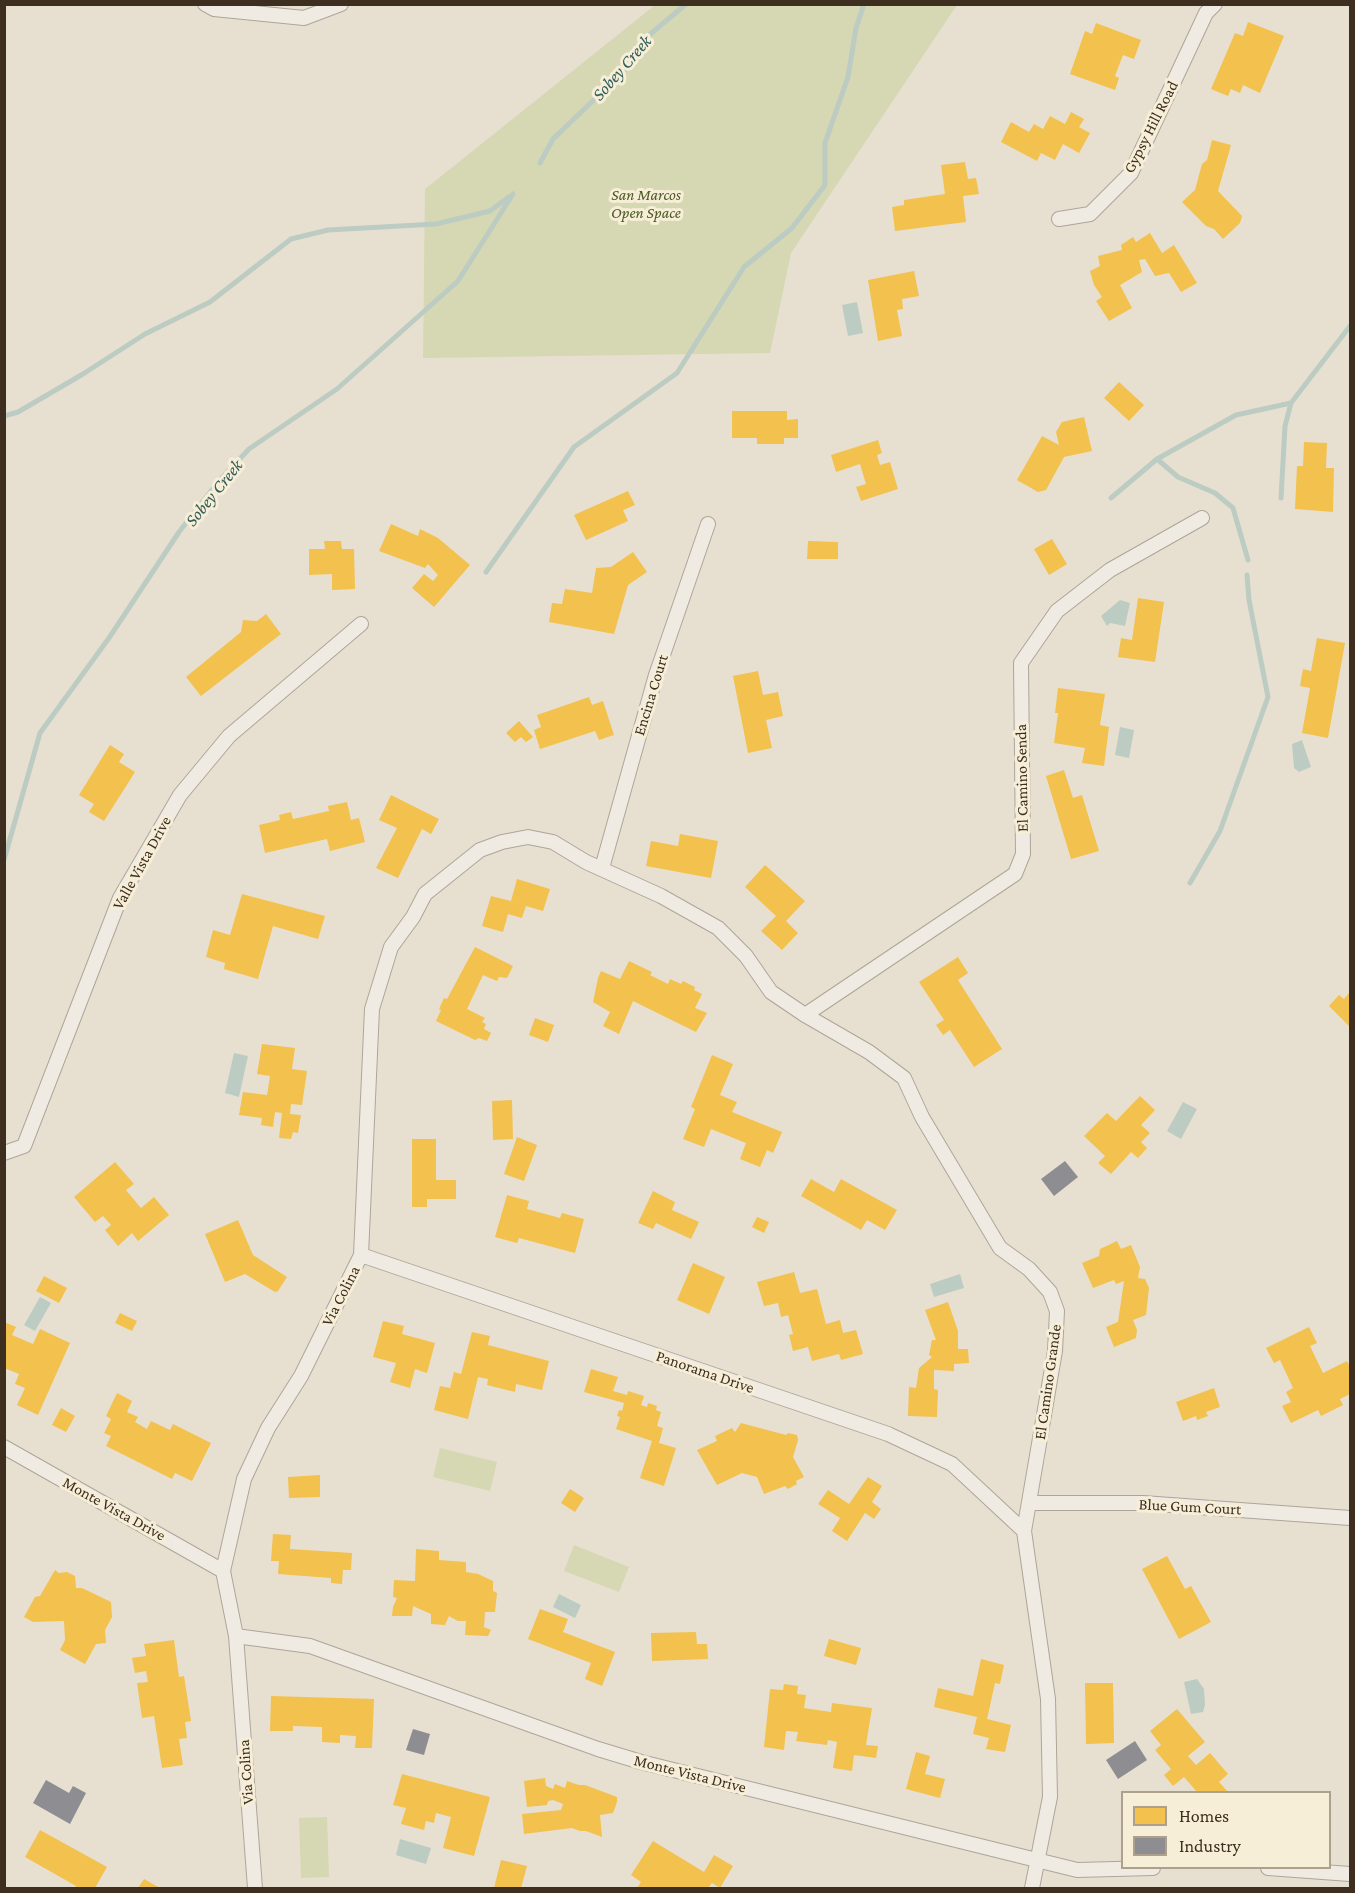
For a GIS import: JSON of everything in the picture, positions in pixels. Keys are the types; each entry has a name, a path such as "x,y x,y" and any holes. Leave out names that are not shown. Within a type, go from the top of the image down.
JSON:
{"street":[{"path":"205,4 214,9 304,18 341,4"},
{"name":"Gypsy Hill Road","path":"1059,219 1090,214 1131,173 1206,13 1215,4"},
{"name":"El Camino Senda","path":"805,1015 1015,874 1023,854 1021,663 1058,611 1110,570 1202,518"},
{"name":"Encina Court","path":"602,868 656,675 708,524"},
{"name":"Valle Vista Drive","path":"4,1153 24,1146 120,898 180,795 229,736 361,624"},
{"name":"Via Colina","path":"255,1888 236,1636 223,1571 244,1479 268,1428 301,1376 362,1255 372,1009 391,947 413,917 426,894 480,850 487,847 528,837 553,842 586,862 602,868"},
{"name":"El Camino Grande","path":"602,868 661,896 718,928 746,956 771,992 805,1015 869,1052 904,1078 921,1118 1000,1248 1029,1269 1050,1292 1057,1311 1055,1351 1024,1531 1048,1699 1050,1797 1032,1888"},
{"name":"Panorama Drive","path":"362,1255 888,1434 952,1464 1024,1531"},
{"name":"Monte Vista Drive","path":"4,1447 223,1571"},
{"name":"Blue Gum Court","path":"1029,1503 1143,1503 1350,1518"},
{"name":"Monte Vista Drive","path":"236,1636 310,1646 587,1745 641,1762 1038,1862 1077,1870 1121,1869"},
{"path":"1282,1869 1350,1874"}],"green space":[{"name":"San Marcos Open Space","path":"655,5 957,5 791,253 770,353 423,358 425,189"},
{"path":"440,1448 497,1462 490,1491 433,1477"},
{"path":"574,1545 629,1567 619,1592 564,1571"},
{"path":"327,1817 329,1877 301,1878 299,1818"}],"shaded area":[{"path":"857,302 863,333 848,336 842,305"},
{"path":"1120,600 1130,603 1125,626 1110,623 1107,626 1101,616"},
{"path":"1120,727 1134,730 1129,758 1115,755"},
{"path":"1302,740 1311,767 1299,772 1294,768 1292,744"},
{"path":"234,1053 248,1056 239,1097 225,1093"},
{"path":"1183,1102 1197,1109 1181,1139 1167,1131"},
{"path":"960,1274 964,1288 934,1297 930,1284"},
{"path":"40,1297 51,1303 35,1331 24,1325"},
{"path":"559,1594 581,1605 575,1618 553,1607"},
{"path":"1197,1679 1204,1689 1205,1705 1203,1712 1191,1714 1184,1682"},
{"path":"400,1839 431,1848 426,1864 396,1855"}],"building: Homes":[{"path":"1248,22 1284,36 1260,93 1243,85 1240,93 1231,89 1228,96 1211,89 1235,33 1243,36"},
{"path":"1096,23 1141,40 1134,59 1123,55 1115,76 1119,78 1115,90 1070,74 1085,31 1092,34"},
{"path":"1071,112 1084,119 1079,127 1090,133 1079,153 1063,144 1055,160 1041,153 1037,161 1001,142 1011,122 1029,132 1034,124 1043,129 1050,116 1065,124"},
{"path":"1212,140 1231,145 1218,191 1242,216 1240,223 1223,239 1182,202 1195,190"},
{"path":"965,162 968,179 976,178 979,194 963,196 966,222 895,231 892,207 904,205 904,200 945,194 941,165"},
{"path":"1150,233 1162,253 1174,245 1197,283 1181,292 1169,273 1155,276 1145,259 1139,260 1142,272 1120,285 1132,308 1109,321 1096,301 1102,297 1094,285 1090,271 1100,266 1098,256 1122,250 1121,245 1133,237 1136,242"},
{"path":"914,271 919,296 902,299 903,309 897,310 902,336 878,341 868,280"},
{"path":"1119,382 1144,405 1129,421 1104,398"},
{"path":"732,411 787,411 787,420 798,419 798,438 784,438 784,444 757,444 757,438 732,438"},
{"path":"1084,417 1092,451 1064,457 1046,490 1038,492 1017,480 1042,436 1059,445 1056,432 1062,422"},
{"path":"878,440 882,453 877,455 880,465 890,462 898,489 861,501 856,487 866,484 860,464 836,472 831,455"},
{"path":"1304,442 1327,443 1326,468 1334,468 1333,512 1295,509 1297,466 1303,466"},
{"path":"628,491 635,505 623,510 628,521 586,540 574,515"},
{"path":"391,524 418,536 420,529 438,538 470,565 434,607 412,588 424,574 433,581 438,575 428,564 425,568 379,551"},
{"path":"1052,539 1067,564 1049,575 1034,549"},
{"path":"324,541 341,541 342,549 354,549 355,589 332,590 332,574 309,575 309,549 325,549"},
{"path":"808,541 838,542 838,559 807,559"},
{"path":"633,552 647,572 628,585 614,634 549,622 552,603 562,604 565,589 592,593 596,568 611,567"},
{"path":"1138,598 1164,602 1155,662 1118,657 1121,638 1132,640"},
{"path":"266,614 281,634 201,696 186,677 241,632 243,620 257,621"},
{"path":"1317,638 1345,643 1328,738 1302,733 1310,688 1300,686 1303,669 1311,671"},
{"path":"758,671 763,695 778,692 783,716 766,720 772,748 748,753 733,676"},
{"path":"1058,688 1105,694 1100,725 1109,727 1104,766 1082,763 1085,748 1054,743 1058,713 1055,713"},
{"path":"589,697 592,705 603,701 614,735 599,740 595,731 540,749 534,730 541,727 537,715"},
{"path":"519,721 533,737 526,742 521,737 515,742 506,733"},
{"path":"110,745 124,754 119,762 135,772 104,821 89,812 94,804 79,795"},
{"path":"1064,770 1073,798 1082,795 1099,851 1071,859 1046,776"},
{"path":"391,795 439,819 431,834 422,829 398,878 376,868 397,828 379,820"},
{"path":"347,802 351,820 359,818 365,842 330,851 327,839 265,853 259,825 280,820 279,815 291,812 293,819 329,811 328,806"},
{"path":"680,834 718,841 711,878 646,866 651,841 678,846"},
{"path":"765,865 805,901 786,921 798,933 782,950 761,931 776,916 745,887"},
{"path":"517,879 550,889 543,911 526,906 522,918 508,914 503,932 482,926 491,896 511,901"},
{"path":"242,894 325,916 318,939 273,926 258,979 224,969 225,963 206,957 213,930 230,935"},
{"path":"475,947 513,966 507,978 499,977 497,981 483,975 467,1009 485,1018 482,1022 486,1024 484,1029 491,1033 487,1041 479,1038 475,1040 436,1021 444,998 447,999"},
{"path":"958,957 968,973 958,980 1002,1049 974,1067 950,1030 943,1035 936,1025 944,1020 919,982"},
{"path":"629,961 652,972 650,975 668,984 670,979 681,984 683,981 695,987 694,990 702,994 695,1008 707,1013 696,1032 633,1001 619,1034 603,1026 610,1012 593,1002 598,978 601,971 620,979"},
{"path":"1350,992 1350,1027 1329,1006 1339,995 1344,999"},
{"path":"535,1018 554,1025 548,1042 529,1035"},
{"path":"262,1044 295,1048 292,1069 307,1071 302,1105 291,1104 290,1114 301,1115 298,1133 293,1132 291,1139 279,1138 282,1113 275,1112 273,1127 261,1125 262,1118 239,1115 243,1092 267,1095 270,1076 257,1074"},
{"path":"712,1055 733,1064 720,1095 737,1102 732,1112 782,1132 773,1153 767,1150 760,1167 740,1159 746,1143 711,1129 704,1147 683,1139 695,1109 691,1107"},
{"path":"1140,1096 1155,1110 1141,1125 1150,1133 1141,1142 1147,1148 1138,1158 1131,1152 1111,1174 1098,1163 1105,1156 1084,1136 1107,1113 1116,1121"},
{"path":"512,1100 513,1139 493,1140 492,1101"},
{"path":"517,1137 537,1145 524,1181 504,1174"},
{"path":"412,1139 436,1139 436,1180 456,1180 456,1199 427,1199 427,1207 412,1207"},
{"path":"115,1162 134,1184 126,1190 141,1208 154,1197 169,1215 138,1241 132,1233 118,1246 105,1230 111,1225 103,1216 95,1222 74,1197"},
{"path":"811,1179 834,1192 841,1179 897,1210 885,1230 867,1220 861,1230 801,1196"},
{"path":"653,1191 675,1202 672,1210 699,1222 691,1239 656,1223 653,1229 638,1223"},
{"path":"507,1195 529,1201 527,1209 560,1218 562,1213 584,1219 575,1253 519,1238 517,1243 495,1237"},
{"path":"757,1217 769,1222 764,1233 752,1227"},
{"path":"238,1220 253,1255 287,1277 278,1291 275,1292 245,1274 225,1282 205,1234"},
{"path":"1117,1241 1121,1249 1131,1245 1140,1267 1138,1278 1145,1279 1149,1288 1146,1315 1133,1320 1137,1330 1136,1338 1114,1347 1106,1327 1118,1322 1124,1281 1116,1284 1114,1280 1093,1288 1082,1263 1099,1256 1100,1249"},
{"path":"693,1263 725,1277 709,1314 677,1300"},
{"path":"794,1272 800,1293 817,1289 826,1324 840,1320 843,1333 856,1330 863,1354 841,1360 839,1354 812,1361 808,1347 793,1351 789,1335 793,1334 788,1315 781,1317 778,1303 764,1306 757,1282"},
{"path":"44,1276 67,1288 59,1303 36,1291"},
{"path":"948,1302 958,1331 958,1349 968,1349 969,1363 954,1364 954,1371 934,1370 934,1389 938,1390 937,1417 908,1416 909,1387 916,1388 919,1368 932,1357 929,1355 932,1340 936,1340 925,1310"},
{"path":"120,1313 137,1321 132,1331 115,1323"},
{"path":"383,1321 404,1326 402,1334 435,1343 427,1373 415,1369 410,1388 390,1382 396,1363 373,1357"},
{"path":"4,1322 16,1327 12,1335 33,1344 40,1329 70,1343 38,1415 17,1405 25,1388 15,1384 19,1374 4,1368"},
{"path":"1309,1327 1317,1343 1310,1346 1323,1373 1347,1361 1350,1367 1350,1394 1340,1399 1343,1405 1321,1416 1318,1410 1291,1423 1282,1406 1291,1402 1286,1392 1293,1388 1280,1360 1274,1363 1266,1348"},
{"path":"472,1332 490,1336 488,1345 549,1361 542,1390 516,1384 515,1392 487,1385 488,1379 478,1377 468,1419 434,1410 440,1386 450,1388 454,1372 461,1374"},
{"path":"591,1369 618,1377 613,1391 627,1395 628,1391 644,1396 641,1405 647,1407 648,1403 657,1406 656,1410 661,1412 657,1426 663,1428 659,1443 676,1448 664,1486 640,1478 652,1441 616,1429 620,1417 617,1416 619,1410 622,1411 624,1403 584,1392"},
{"path":"1214,1388 1220,1407 1206,1412 1208,1416 1197,1420 1196,1416 1183,1421 1176,1402"},
{"path":"117,1393 132,1401 127,1412 138,1417 135,1422 147,1429 151,1421 170,1430 173,1424 211,1443 192,1481 175,1473 172,1479 106,1446 111,1436 104,1433 111,1419 106,1416"},
{"path":"61,1408 75,1416 66,1432 52,1425"},
{"path":"741,1423 786,1435 788,1433 797,1435 798,1440 793,1457 804,1477 788,1489 785,1486 764,1494 757,1477 742,1473 717,1485 697,1450 717,1441 715,1436 732,1428 735,1432"},
{"path":"320,1475 320,1497 289,1498 288,1477"},
{"path":"868,1477 882,1486 872,1502 881,1509 874,1519 865,1513 847,1541 832,1531 840,1518 818,1504 828,1490 849,1504"},
{"path":"570,1489 584,1498 575,1512 561,1503"},
{"path":"273,1534 291,1535 290,1549 352,1553 351,1570 343,1570 342,1584 331,1583 331,1578 278,1574 279,1561 271,1561"},
{"path":"416,1549 439,1551 439,1560 466,1562 466,1572 478,1574 493,1581 493,1591 497,1593 495,1612 485,1612 484,1627 491,1630 488,1636 465,1635 466,1621 458,1621 449,1616 445,1625 431,1624 431,1614 413,1606 412,1616 392,1616 397,1598 393,1597 394,1580 415,1581"},
{"path":"1167,1556 1185,1589 1191,1586 1211,1622 1179,1639 1142,1569"},
{"path":"55,1570 75,1576 76,1588 82,1588 111,1602 112,1617 105,1630 106,1643 96,1644 85,1664 60,1650 65,1640 64,1621 33,1622 24,1617 35,1597 40,1596"},
{"path":"540,1609 568,1619 563,1632 615,1652 602,1686 585,1679 591,1663 528,1639"},
{"path":"696,1632 697,1644 707,1644 708,1659 652,1661 651,1633"},
{"path":"829,1639 861,1648 856,1665 824,1656"},
{"path":"174,1640 179,1677 184,1676 191,1721 185,1722 187,1738 179,1739 183,1765 162,1768 154,1716 142,1718 137,1683 148,1682 146,1671 135,1673 132,1658 146,1656 144,1644"},
{"path":"981,1659 1004,1665 1000,1684 995,1683 987,1719 1011,1725 1005,1752 986,1749 989,1738 973,1734 977,1717 934,1707 938,1688 973,1696"},
{"path":"1085,1683 1113,1683 1114,1743 1086,1744"},
{"path":"784,1684 798,1686 797,1694 806,1695 804,1708 831,1712 832,1703 872,1708 866,1745 878,1746 876,1758 854,1755 852,1771 833,1768 837,1742 828,1740 827,1745 796,1741 798,1732 786,1731 784,1750 764,1747 770,1689 783,1690"},
{"path":"271,1696 374,1699 372,1748 355,1748 356,1736 340,1735 340,1743 322,1742 322,1727 293,1726 293,1731 270,1731"},
{"path":"1177,1709 1205,1742 1188,1756 1196,1765 1210,1753 1228,1774 1219,1782 1227,1791 1196,1791 1184,1777 1173,1786 1164,1775 1171,1769 1155,1750 1161,1745 1150,1731"},
{"path":"916,1752 930,1756 925,1774 945,1779 940,1798 906,1789"},
{"path":"402,1774 490,1797 474,1856 443,1848 451,1817 436,1813 434,1823 426,1821 424,1830 401,1824 406,1808 393,1805"},
{"path":"545,1778 546,1786 553,1789 555,1784 565,1788 567,1781 617,1797 613,1813 600,1815 602,1837 572,1828 524,1834 522,1814 561,1810 563,1804 553,1800 548,1801 547,1805 527,1807 524,1781"},
{"path":"40,1830 107,1867 95,1888 75,1888 76,1886 25,1857"},
{"path":"653,1841 704,1872 714,1855 733,1866 720,1888 712,1883 708,1888 637,1888 641,1882 631,1875"},
{"path":"501,1860 527,1866 521,1888 494,1888"},
{"path":"144,1879 160,1888 138,1888"}],"building: Industry":[{"path":"1065,1161 1078,1177 1054,1196 1041,1179"},
{"path":"413,1729 430,1734 424,1755 406,1750"},
{"path":"1135,1741 1147,1760 1118,1779 1106,1760"},
{"path":"46,1780 69,1793 73,1786 86,1793 70,1824 33,1803"}],"waterway":[{"name":"Sobey Creek","path":"540,163 553,139 624,71 641,42 686,4"},
{"path":"486,572 574,447 677,373 744,267 792,228 825,185 825,143 848,77 856,28 864,4"},
{"name":"Sobey Creek","path":"4,860 40,733 109,638 179,532 218,482 249,449 337,389 458,281 513,194"},
{"path":"4,416 18,412 145,334 210,302 291,239 328,230 436,224 490,211 509,197"},
{"path":"1281,498 1285,426 1291,403 1350,326"},
{"path":"1111,498 1157,459 1236,415 1291,403"},
{"path":"1157,459 1178,477 1215,493 1233,508 1248,560"},
{"path":"1190,883 1220,831 1268,697 1249,600 1247,575"}]}
